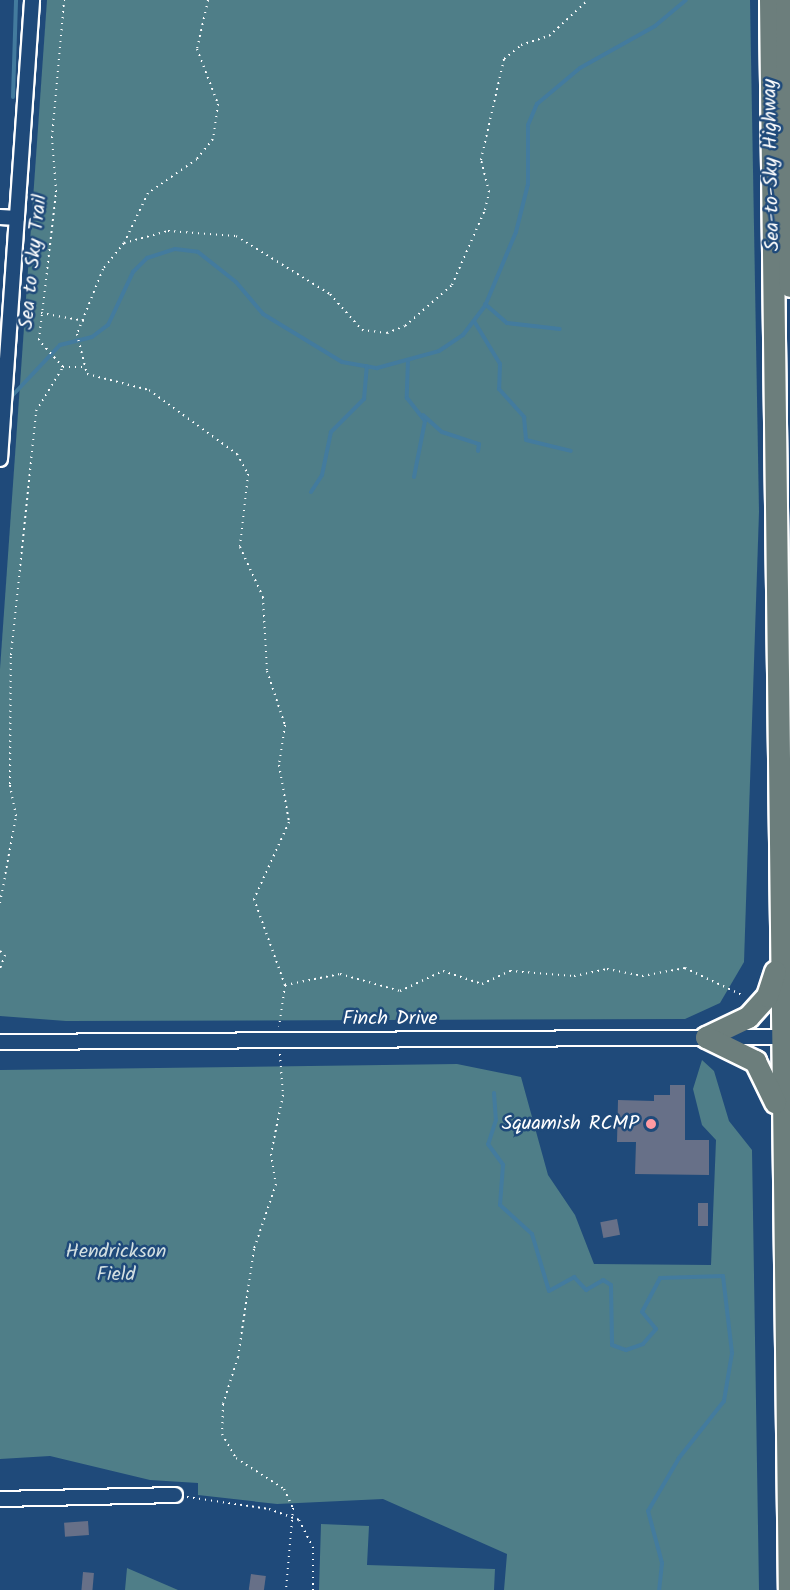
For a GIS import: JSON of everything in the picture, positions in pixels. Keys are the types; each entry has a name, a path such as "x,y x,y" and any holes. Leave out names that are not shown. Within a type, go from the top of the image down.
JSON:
{"highway":[{"name":"Sea-to-Sky Highway","path":"770,0 779,950 785,1037 781,1120 789,1590"},
{"name":"Sea-to-Sky Highway","path":"786,0 790,286"},
{"path":"706,1037 732,1028 759,1007 772,982 779,950"},
{"path":"706,1037 755,1061 770,1086 781,1120"}],"street":[{"path":"0,459 32,0"},
{"path":"0,217 17,218"},
{"name":"Finch Drive","path":"0,1042 785,1037"},
{"path":"0,1499 175,1495"}],"path":[{"name":"Sea to Sky Trail","path":"63,367 39,340 56,192 52,138 64,0"},
{"path":"83,367 77,334 85,321 103,269 124,243 148,193 197,159 218,124 218,104 197,49 208,0"},
{"path":"124,243 168,231 236,236 330,294 362,330 387,333 405,326 452,285 485,210 489,192 481,160 504,59 521,45 549,36 588,0"},
{"path":"41,313 85,321"},
{"path":"0,903 16,816 10,784 11,655 36,411 63,367 83,367 97,378 148,390 237,454 248,474 240,547 263,597 267,672 284,719 282,792 288,822 254,899 285,985 280,1003 280,1016"},
{"path":"0,951 5,955 0,969"},
{"path":"285,985 340,974 400,991 443,971 482,984 510,971 574,976 606,969 642,976 685,968 750,999"},
{"path":"279,1039 283,1095 273,1127 276,1184 254,1249 238,1357 223,1404 222,1434 236,1458 284,1489 292,1515 313,1547 313,1590"},
{"path":"175,1495 292,1515"},
{"path":"286,1590 292,1515"}],"green space":[{"path":"47,0 750,0 759,512 744,962 720,1003 685,1019 66,1021 0,1016 0,669"},
{"name":"Hendrickson Field","path":"702,1060 714,1071 729,1121 752,1150 759,1590 504,1590 507,1554 383,1499 277,1504 198,1495 198,1483 150,1480 50,1456 0,1459 0,1070 457,1064 521,1077 548,1175 575,1215 594,1264 711,1265 716,1140 702,1125 693,1089"},
{"path":"321,1524 369,1526 367,1565 495,1569 494,1590 319,1590"},
{"path":"127,1568 178,1590 125,1590"}],"building":[{"name":"Squamish RCMP","path":"670,1085 685,1085 685,1140 709,1140 709,1175 635,1174 636,1142 617,1142 618,1100 654,1101 654,1095 670,1095"},
{"path":"698,1203 708,1203 708,1226 698,1226"},
{"path":"617,1219 620,1235 603,1238 600,1222"},
{"path":"88,1521 89,1535 65,1537 64,1523"},
{"path":"83,1572 94,1573 92,1590 81,1590"},
{"path":"251,1574 266,1576 264,1590 249,1590"}],"waterway":[{"path":"13,97 16,0"},
{"path":"10,398 60,345 92,337 108,325 133,272 147,258 175,249 198,252 236,282 263,314 342,362 377,368 439,351 463,335 485,306 516,232 528,184 528,125 537,104 580,68 655,26 686,0"},
{"path":"485,304 507,323 560,329"},
{"path":"474,321 500,364 499,389 524,417 526,440 571,451"},
{"path":"408,360 407,398 425,421 414,477"},
{"path":"311,492 322,475 331,432 364,399 367,366"},
{"path":"423,415 442,432 479,444 478,451"},
{"path":"494,1093 496,1120 488,1144 503,1165 500,1205 532,1234 549,1291 574,1277 586,1290 603,1280 611,1285 612,1345 626,1350 643,1344 656,1329 642,1312 660,1278 723,1276 732,1353 724,1401 679,1458 648,1511 662,1563 659,1590"}],"place":[{"name":"Squamish RCMP","path":"651,1124"}]}
